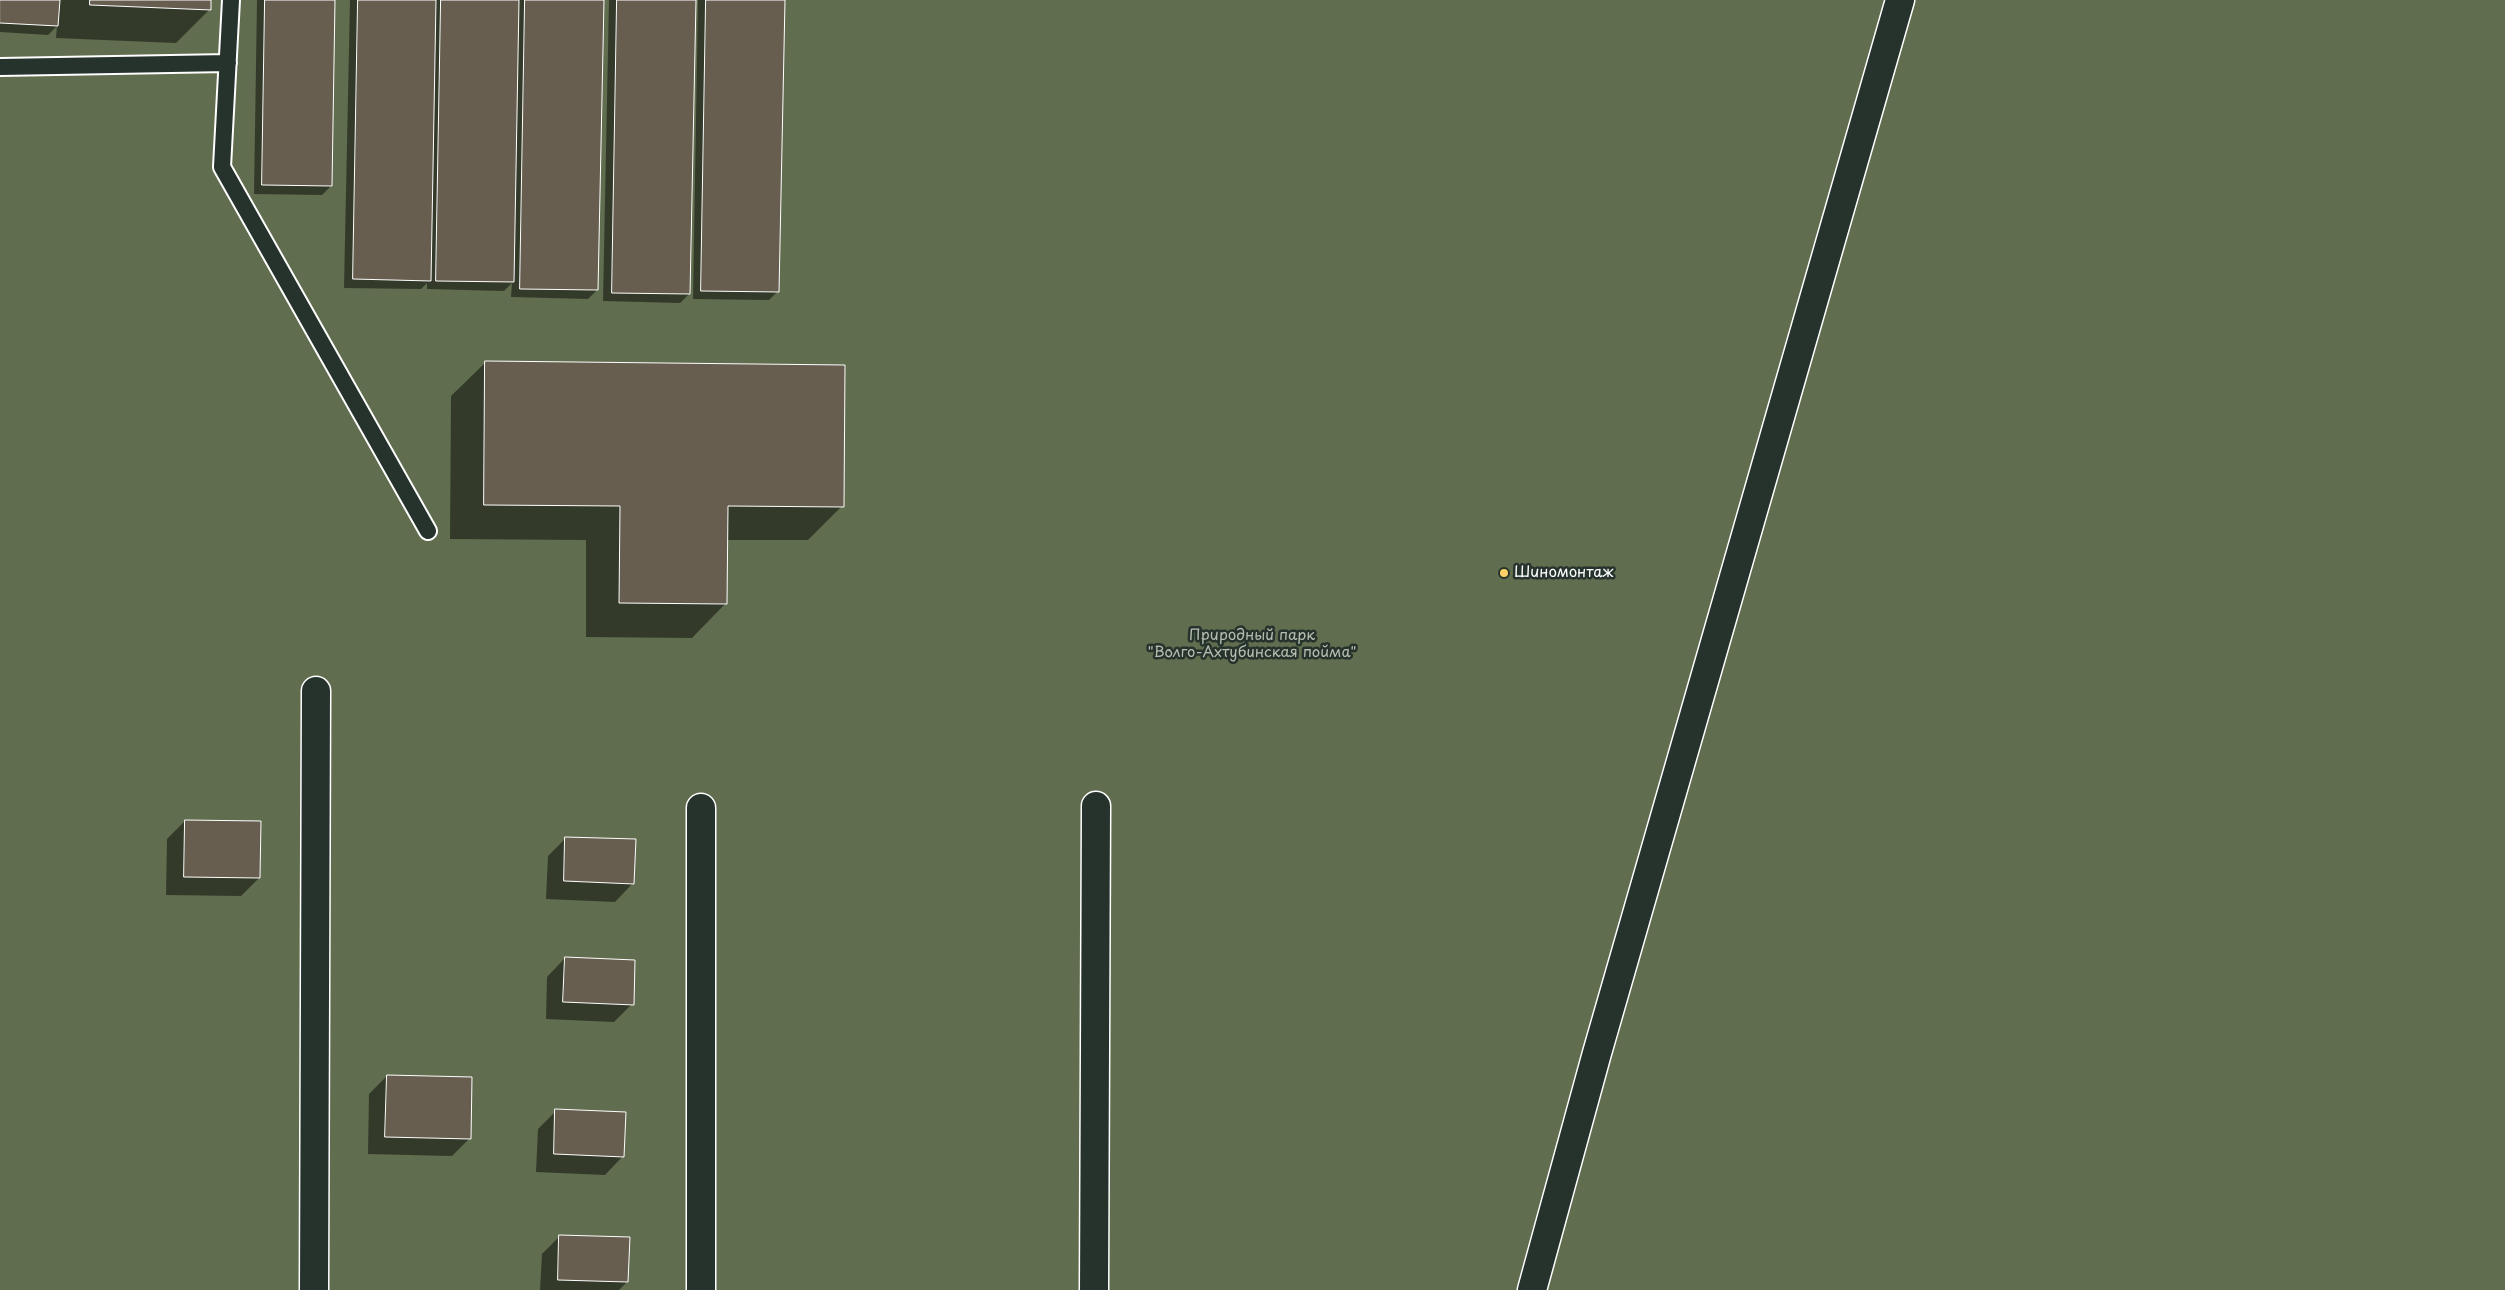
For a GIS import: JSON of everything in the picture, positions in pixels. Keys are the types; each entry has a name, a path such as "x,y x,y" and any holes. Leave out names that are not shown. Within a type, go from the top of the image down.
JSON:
{"street":[{"path":"1532,1290 1597,1053 1900,0"},
{"path":"314,1290 316,691"},
{"path":"1094,1290 1096,806"},
{"path":"700,808 701,1290"}],"lane":[{"path":"231,0 222,167 428,531"},
{"path":"0,67 228,63"}],"green space":[{"name":"Природный парк \"Волго-Ахтубинская пойма\"","path":"0,0 2505,0 2505,1290 0,1290"}],"building":[{"path":"0,0 60,0 58,26 0,23"},
{"path":"90,0 211,0 211,10 90,5"},
{"path":"265,0 335,0 332,186 262,185"},
{"path":"358,0 436,0 431,281 353,279"},
{"path":"441,0 519,0 514,282 436,281"},
{"path":"525,0 604,0 598,290 520,289"},
{"path":"617,0 696,0 690,294 612,293"},
{"path":"706,0 785,0 779,292 701,291"},
{"path":"485,361 845,365 844,507 728,506 727,604 619,603 620,506 484,505"},
{"path":"185,820 261,821 260,878 184,877"},
{"path":"565,837 636,839 634,884 564,881"},
{"path":"565,957 635,960 634,1005 563,1002"},
{"path":"387,1075 472,1077 471,1139 385,1137"},
{"path":"555,1109 626,1112 624,1157 554,1154"},
{"path":"559,1235 630,1237 628,1282 558,1280"}],"place":[{"name":"Шиномонтаж","path":"1504,573"}]}
